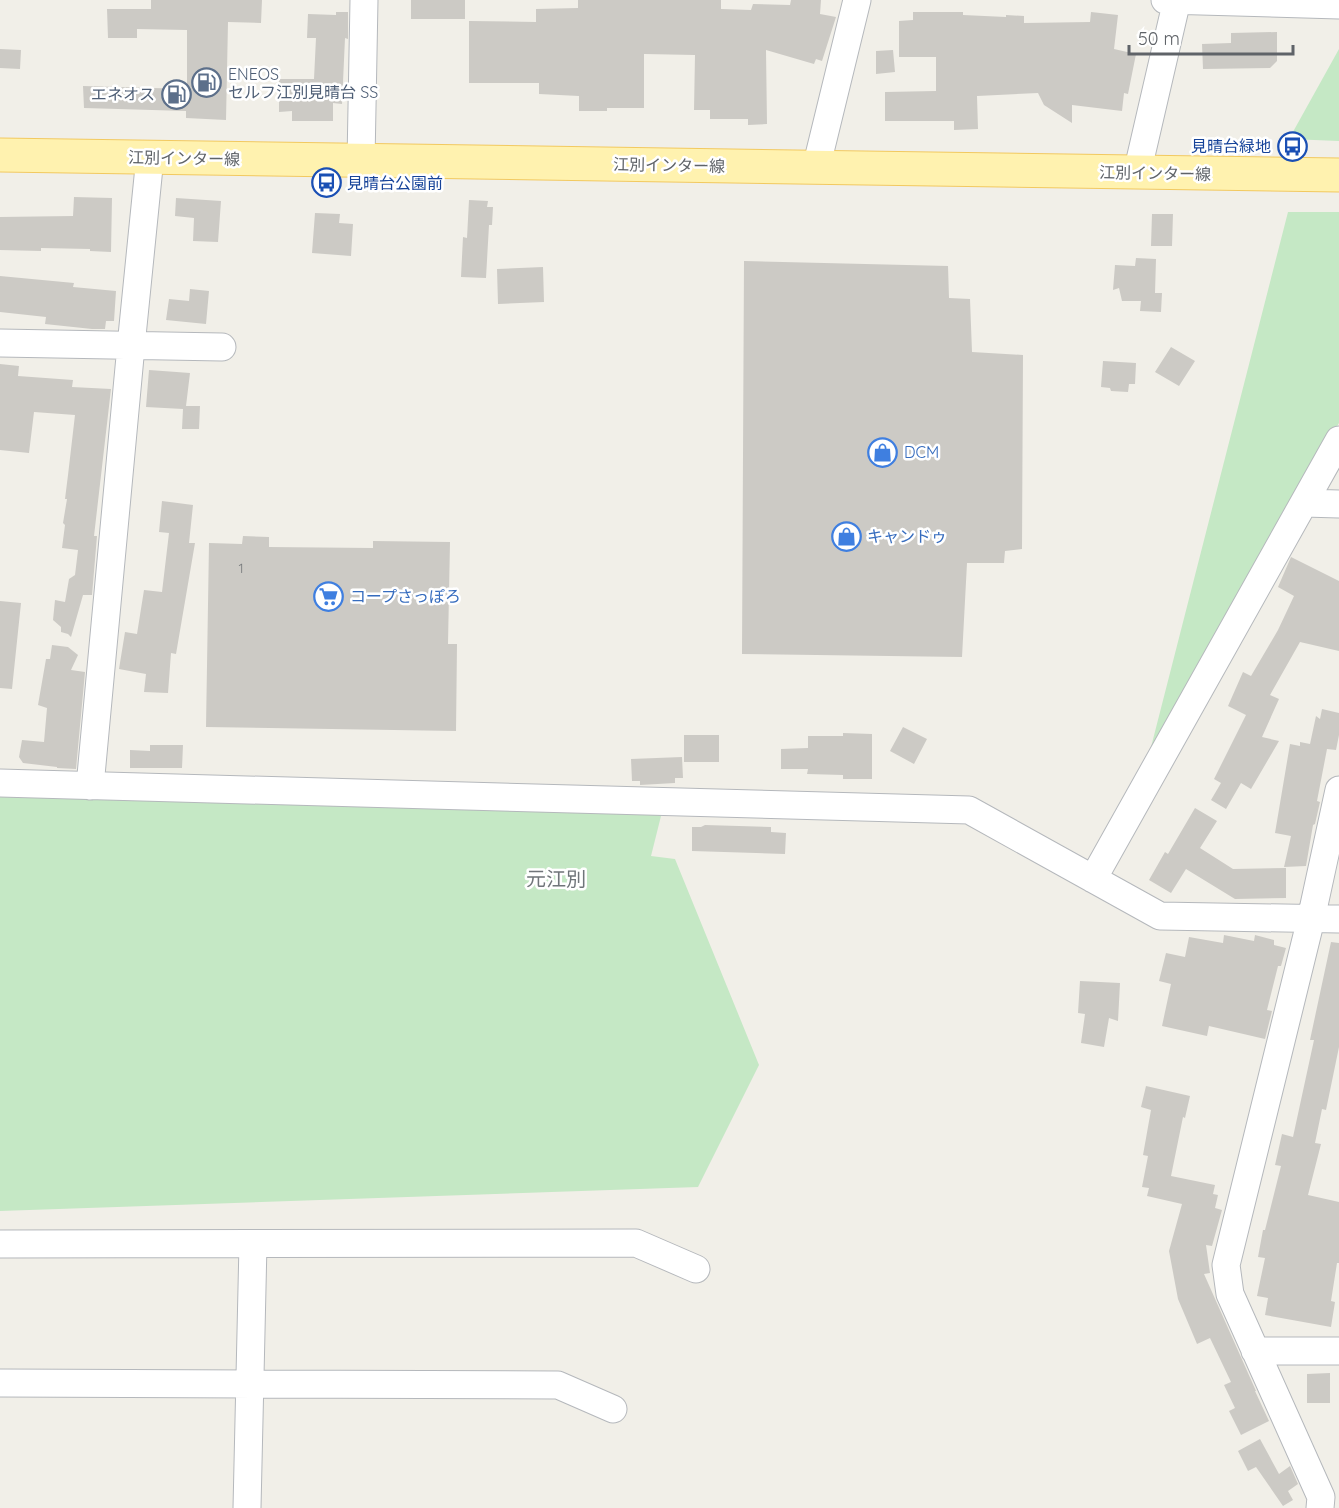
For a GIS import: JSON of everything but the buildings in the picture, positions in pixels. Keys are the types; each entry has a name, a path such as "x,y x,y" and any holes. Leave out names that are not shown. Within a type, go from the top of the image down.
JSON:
{"main road":[{"name":"江別インター線","path":"0,155 1339,175"}],"street":[{"path":"361,161 364,0"},
{"path":"816,168 857,0"},
{"path":"1137,172 1173,0 1339,5"},
{"path":"90,786 150,157"},
{"path":"0,343 222,347"},
{"path":"1093,879 1339,440"},
{"path":"1304,503 1339,504"},
{"path":"0,783 969,810 1160,916 1339,919"},
{"path":"1327,1500 1230,1294 1226,1265 1311,919 1339,790"},
{"path":"0,1244 636,1243 696,1269"},
{"path":"247,1508 254,1244"},
{"path":"1255,1351 1339,1350"},
{"path":"0,1383 558,1385 613,1408"}],"green space":[{"path":"1339,49 1339,141 1289,139"},
{"path":"1288,212 1339,212 1339,423 1149,755"},
{"path":"0,795 662,812 651,856 675,859 759,1065 698,1187 0,1211"}],"place":[{"name":"ENEOS セルフ江別見晴台 SS","path":"207,83"},
{"name":"エネオス","path":"176,94"},
{"name":"見晴台緑地","path":"1292,146"},
{"name":"見晴台公園前","path":"326,183"},
{"name":"DCM","path":"883,452"},
{"name":"キャンドゥ","path":"846,536"},
{"name":"コープさっぽろ","path":"329,596"}],"district":[{"name":"元江別","path":"556,878"}]}
